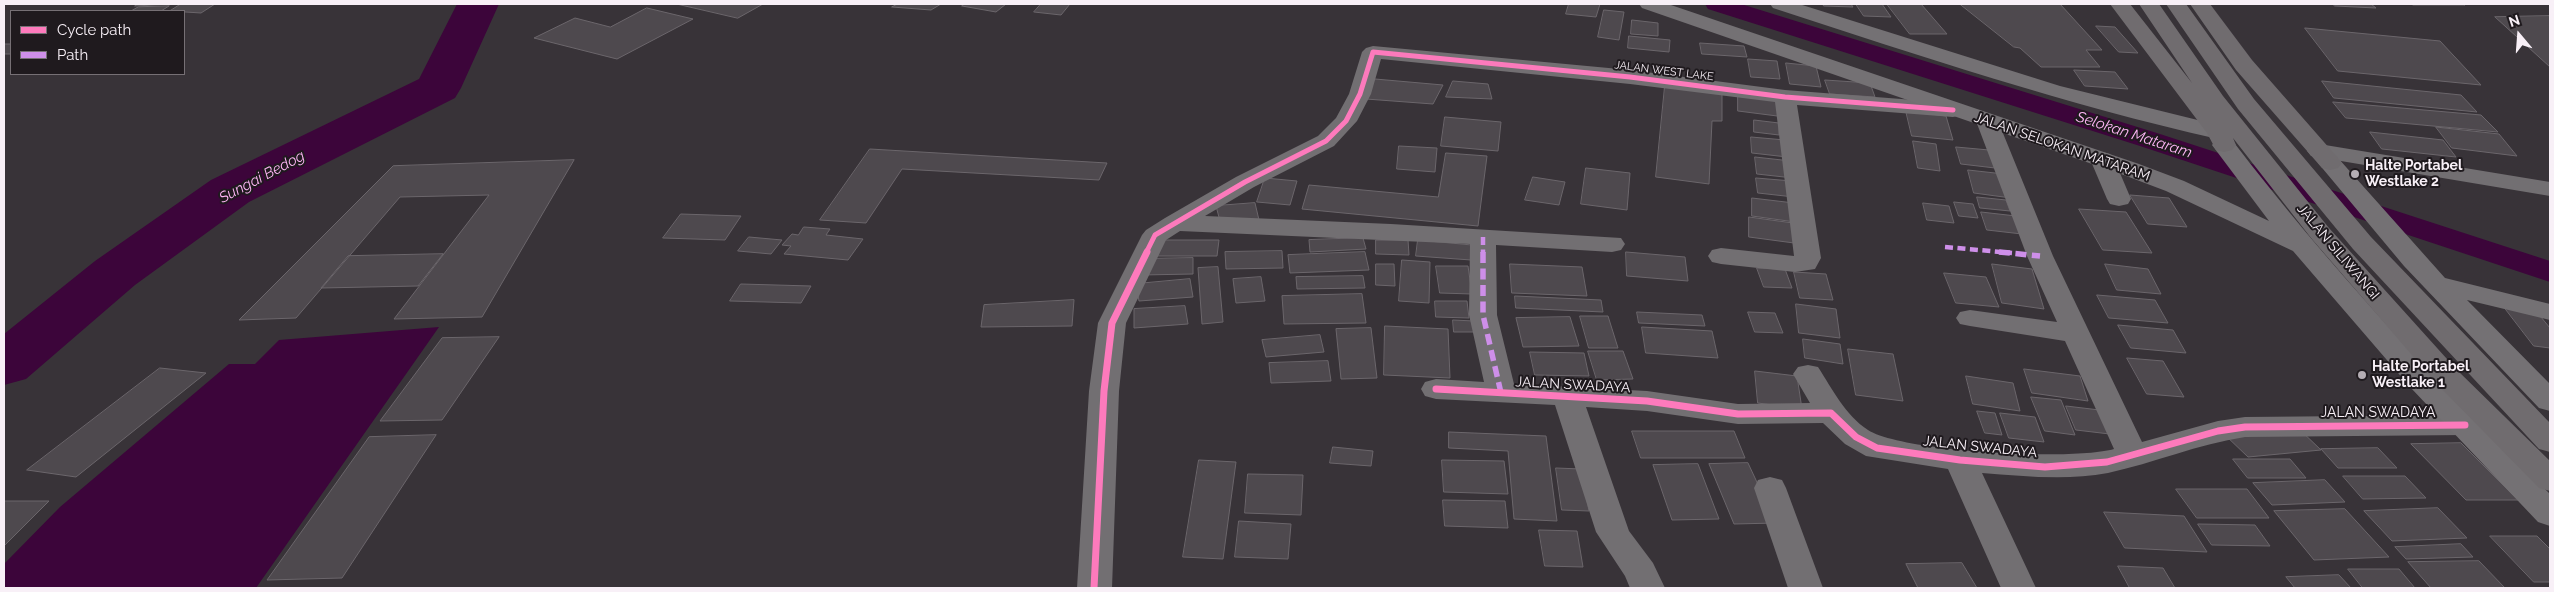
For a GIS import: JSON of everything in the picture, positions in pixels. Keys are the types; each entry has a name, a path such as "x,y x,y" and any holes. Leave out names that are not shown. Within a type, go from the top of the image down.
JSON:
{"highway":[{"path":"2120,4 2221,138"},
{"name":"JALAN SILIWANGI","path":"2149,4 2310,239 2550,480"},
{"name":"JALAN SILIWANGI","path":"2176,4 2246,104 2362,243 2550,442"},
{"path":"2200,4 2244,66 2325,157"}],"street":[{"name":"JALAN SELOKAN MATARAM","path":"1650,4 1953,110 2102,159 2310,239"},
{"path":"1780,4 2015,79 2221,138 2269,207 2310,239 2465,425 2550,514"},
{"name":"JALAN WEST LAKE","path":"1174,223 1245,182 1326,141 1346,121 1360,94 1373,52 1630,77 1785,97 1953,110"},
{"path":"1721,256 1795,264 1806,263 1808,258 1785,97"},
{"path":"1987,120 2040,256 2132,454"},
{"path":"2325,157 2550,189"},
{"path":"2325,157 2413,260 2550,402"},
{"path":"2102,159 2119,199"},
{"path":"1094,588 1104,391 1112,323 1155,235 1174,223 1289,225 1483,237 1544,243 1612,244"},
{"name":"JALAN SWADAYA","path":"1483,237 1483,314 1501,393 1647,401 1738,414 1831,413 1856,437 1878,448 1960,460 2045,467 2107,462 2218,431 2245,427 2465,425"},
{"path":"2438,284 2550,312"},
{"path":"1970,318 2076,334"},
{"path":"1808,374 1831,413"},
{"path":"1436,389 1501,393"},
{"path":"1567,397 1613,532 1621,548 1641,574 1647,588"},
{"path":"1960,460 2018,588"},
{"path":"1770,488 1806,588"}],"shaded area":[{"path":"439,327 256,588 4,588 4,564 60,507 229,364 255,364 279,340"}],"building":[{"path":"138,4 171,4 135,6"},
{"path":"181,4 215,4 201,13 172,10"},
{"path":"677,4 763,4 738,18"},
{"path":"898,4 941,4 931,10 892,7"},
{"path":"965,4 1006,4 996,12 962,6"},
{"path":"1041,4 1070,4 1061,15 1034,12"},
{"path":"1569,4 1600,4 1596,17 1566,14"},
{"path":"1823,4 1851,4 1853,7 1824,6"},
{"path":"1856,4 1882,4 1891,17 1864,16"},
{"path":"1887,4 1921,4 1947,34 1910,34"},
{"path":"1960,4 2060,4 2102,50 2086,50 2100,67 2041,67 2020,48 2014,47"},
{"path":"2333,4 2371,4 2376,8 2335,6"},
{"path":"2462,4 2465,5 2413,5"},
{"path":"169,6 163,10 133,10 138,7"},
{"path":"647,8 693,19 617,59 534,38 575,18 610,27"},
{"path":"1604,10 1624,12 1619,40 1598,37"},
{"path":"2550,16 2550,67 2495,17"},
{"path":"1632,20 1658,23 1658,36 1631,34"},
{"path":"2096,26 2115,27 2138,53 2119,52"},
{"path":"2305,28 2440,41 2481,85 2338,71"},
{"path":"1629,36 1670,40 1669,52 1628,48"},
{"path":"1700,43 1744,46 1747,57 1702,54"},
{"path":"4,44 10,44 10,54 4,54"},
{"path":"1748,59 1777,61 1780,79 1751,77"},
{"path":"1786,63 1816,66 1821,87 1790,84"},
{"path":"2074,70 2115,72 2128,89 2085,86"},
{"path":"1375,79 1443,85 1433,104 1366,99"},
{"path":"1825,80 1870,83 1875,97 1830,94"},
{"path":"1453,81 1488,84 1492,99 1446,97"},
{"path":"2322,81 2461,95 2477,112 2334,98"},
{"path":"1665,86 1722,92 1722,121 1712,121 1709,184 1656,177"},
{"path":"1738,94 1784,100 1785,117 1738,111"},
{"path":"2333,102 2481,115 2498,132 2346,118"},
{"path":"1906,111 1946,116 1953,140 1912,136"},
{"path":"1445,117 1501,122 1498,151 1441,146"},
{"path":"1754,120 1779,123 1779,135 1754,132"},
{"path":"2436,127 2499,134 2517,156 2452,148"},
{"path":"2370,132 2443,140 2456,157 2382,149"},
{"path":"1751,137 1785,140 1787,157 1752,153"},
{"path":"1913,141 1936,144 1940,171 1918,168"},
{"path":"1399,146 1437,148 1435,172 1397,169"},
{"path":"1956,147 1989,150 1995,168 1961,164"},
{"path":"870,149 1107,163 1099,180 902,169 866,223 820,220"},
{"path":"1446,153 1487,156 1478,226 1302,209 1309,185 1438,197"},
{"path":"1755,157 1791,161 1793,178 1757,174"},
{"path":"574,160 482,317 394,319 489,195 400,197 296,318 239,320 393,166"},
{"path":"1586,168 1630,173 1627,210 1581,204"},
{"path":"1968,170 2004,174 2011,198 1974,193"},
{"path":"1533,177 1565,182 1559,205 1525,200"},
{"path":"1265,178 1297,181 1290,205 1257,202"},
{"path":"1756,178 1792,181 1794,197 1758,193"},
{"path":"2130,195 2169,198 2187,227 2148,224"},
{"path":"1977,197 2006,200 2010,211 1980,208"},
{"path":"1752,198 1794,203 1795,222 1752,216"},
{"path":"1954,202 1973,204 1978,218 1959,216"},
{"path":"1255,203 1259,220 1220,221 1216,206"},
{"path":"1923,203 1949,206 1954,223 1927,220"},
{"path":"2079,209 2126,212 2152,253 2103,250"},
{"path":"1981,212 2016,216 2022,234 1987,230"},
{"path":"681,214 741,216 725,240 663,238"},
{"path":"1749,217 1793,223 1794,243 1749,237"},
{"path":"804,227 830,229 826,235 863,239 848,260 784,254 791,246 782,245 792,234 798,235"},
{"path":"749,237 782,240 771,254 738,251"},
{"path":"1363,238 1366,249 1310,252 1309,240"},
{"path":"1157,240 1219,240 1217,256 1154,256"},
{"path":"1376,240 1408,240 1409,255 1376,254"},
{"path":"1418,240 1472,245 1471,260 1416,256"},
{"path":"1282,251 1283,268 1226,269 1225,252"},
{"path":"1365,252 1369,270 1290,273 1288,255"},
{"path":"1626,252 1685,257 1688,281 1627,276"},
{"path":"443,254 418,286 321,288 348,256"},
{"path":"1193,258 1193,274 1142,275 1143,259"},
{"path":"1402,260 1430,262 1429,303 1399,301"},
{"path":"1376,264 1394,264 1395,286 1376,285"},
{"path":"1510,264 1582,267 1587,296 1512,293"},
{"path":"1992,264 2032,269 2044,309 2002,303"},
{"path":"2105,264 2148,269 2161,294 2117,290"},
{"path":"1436,266 1468,266 1472,294 1440,293"},
{"path":"1218,267 1223,322 1202,324 1198,268"},
{"path":"1757,268 1785,269 1792,288 1764,287"},
{"path":"1794,272 1826,274 1833,300 1800,298"},
{"path":"1944,273 1986,277 1999,307 1956,303"},
{"path":"1363,276 1365,288 1297,289 1296,277"},
{"path":"1261,277 1265,301 1236,303 1233,279"},
{"path":"1190,279 1193,297 1139,301 1136,284"},
{"path":"741,284 811,286 801,303 730,301"},
{"path":"1362,294 1366,323 1284,324 1282,296"},
{"path":"2097,295 2155,300 2168,323 2109,318"},
{"path":"1515,296 1601,300 1603,312 1516,308"},
{"path":"1074,300 1072,326 981,327 984,305"},
{"path":"1435,301 1467,301 1469,318 1436,317"},
{"path":"1796,304 1836,309 1840,338 1799,333"},
{"path":"1185,306 1188,324 1134,328 1134,309"},
{"path":"2504,307 2536,311 2550,328 2550,348 2534,346"},
{"path":"1637,312 1702,315 1705,326 1639,323"},
{"path":"1748,312 1775,313 1783,333 1755,332"},
{"path":"1580,316 1608,316 1618,348 1589,348"},
{"path":"1570,317 1579,346 1523,347 1516,318"},
{"path":"1453,320 1474,321 1476,332 1454,332"},
{"path":"2118,325 2173,330 2186,353 2131,348"},
{"path":"1385,326 1448,329 1450,378 1384,375"},
{"path":"1642,327 1712,331 1718,358 1646,353"},
{"path":"1371,328 1377,378 1341,379 1336,329"},
{"path":"1320,335 1324,352 1266,357 1262,340"},
{"path":"499,337 442,420 380,421 442,338"},
{"path":"1803,339 1840,344 1843,364 1805,358"},
{"path":"1848,349 1893,354 1903,401 1856,395"},
{"path":"1588,351 1623,351 1633,379 1597,380"},
{"path":"1530,352 1584,353 1589,376 1535,375"},
{"path":"2127,358 2163,361 2184,397 2147,394"},
{"path":"1328,361 1331,381 1271,383 1269,363"},
{"path":"160,368 206,373 76,477 27,470"},
{"path":"2024,369 2080,376 2088,401 2032,393"},
{"path":"1755,371 1797,376 1802,409 1758,403"},
{"path":"1966,376 2013,383 2020,411 1973,404"},
{"path":"2031,397 2061,400 2075,435 2045,431"},
{"path":"2066,406 2108,411 2118,435 2076,430"},
{"path":"1977,411 1995,413 2002,435 1985,433"},
{"path":"2000,413 2035,417 2044,442 2009,438"},
{"path":"2297,427 2321,450 2248,457 2224,434"},
{"path":"1632,431 1734,431 1745,458 1641,458"},
{"path":"1449,432 1546,436 1557,521 1514,519 1508,451 1449,448"},
{"path":"436,435 342,578 267,580 369,437"},
{"path":"2461,443 2518,500 2466,500 2411,444"},
{"path":"1333,447 1373,451 1371,466 1330,463"},
{"path":"2378,448 2397,468 2338,468 2321,449"},
{"path":"2233,459 2290,459 2306,478 2248,478"},
{"path":"1199,460 1236,462 1223,559 1183,557"},
{"path":"1442,460 1504,461 1508,494 1444,492"},
{"path":"1748,463 1776,523 1734,524 1709,464"},
{"path":"1698,464 1719,519 1672,520 1653,465"},
{"path":"1556,468 1581,469 1589,511 1562,510"},
{"path":"1248,474 1303,475 1301,515 1245,513"},
{"path":"2343,476 2405,476 2426,498 2363,499"},
{"path":"2325,480 2345,502 2272,505 2253,483"},
{"path":"2176,489 2247,489 2269,518 2197,518"},
{"path":"1443,500 1505,501 1508,528 1445,526"},
{"path":"4,501 49,501 4,546"},
{"path":"2438,508 2467,538 2392,541 2364,511"},
{"path":"2345,509 2389,557 2314,560 2274,511"},
{"path":"2104,512 2184,516 2207,552 2125,548"},
{"path":"1239,521 1291,524 1288,559 1235,557"},
{"path":"2198,524 2255,525 2270,546 2212,545"},
{"path":"1539,530 1577,531 1583,567 1545,566"},
{"path":"2490,536 2537,536 2550,549 2550,582 2534,582"},
{"path":"2461,544 2473,557 2406,559 2395,547"},
{"path":"2479,561 2505,588 2431,588 2408,562"},
{"path":"1962,563 1977,588 1918,588 1906,564"},
{"path":"2118,566 2163,568 2175,588 2130,588"},
{"path":"2348,569 2399,569 2415,588 2363,588"},
{"path":"2339,575 2351,588 2295,588 2286,577"}],"waterway":[{"name":"Sungai Bedog","path":"4,365 115,273 230,191 438,88 478,4"},
{"name":"Selokan Mataram","path":"1717,4 2150,140 2550,272"}],"marked path":[{"path":"1483,237 1483,315 1501,393"},
{"path":"1945,247 2040,256"}],"cycle path":[{"path":"1094,588 1104,391 1112,323 1155,235 1245,182 1326,141 1346,121 1360,94 1373,52 1630,77 1785,97 1953,110"},
{"path":"1436,389 1647,401 1738,414 1831,413 1856,437 1877,448 1960,460 2045,467 2107,462 2218,431 2245,427 2465,425"}],"place":[{"name":"Halte Portabel Westlake 2","path":"2355,174"},
{"name":"Halte Portabel Westlake 1","path":"2362,375"}]}
